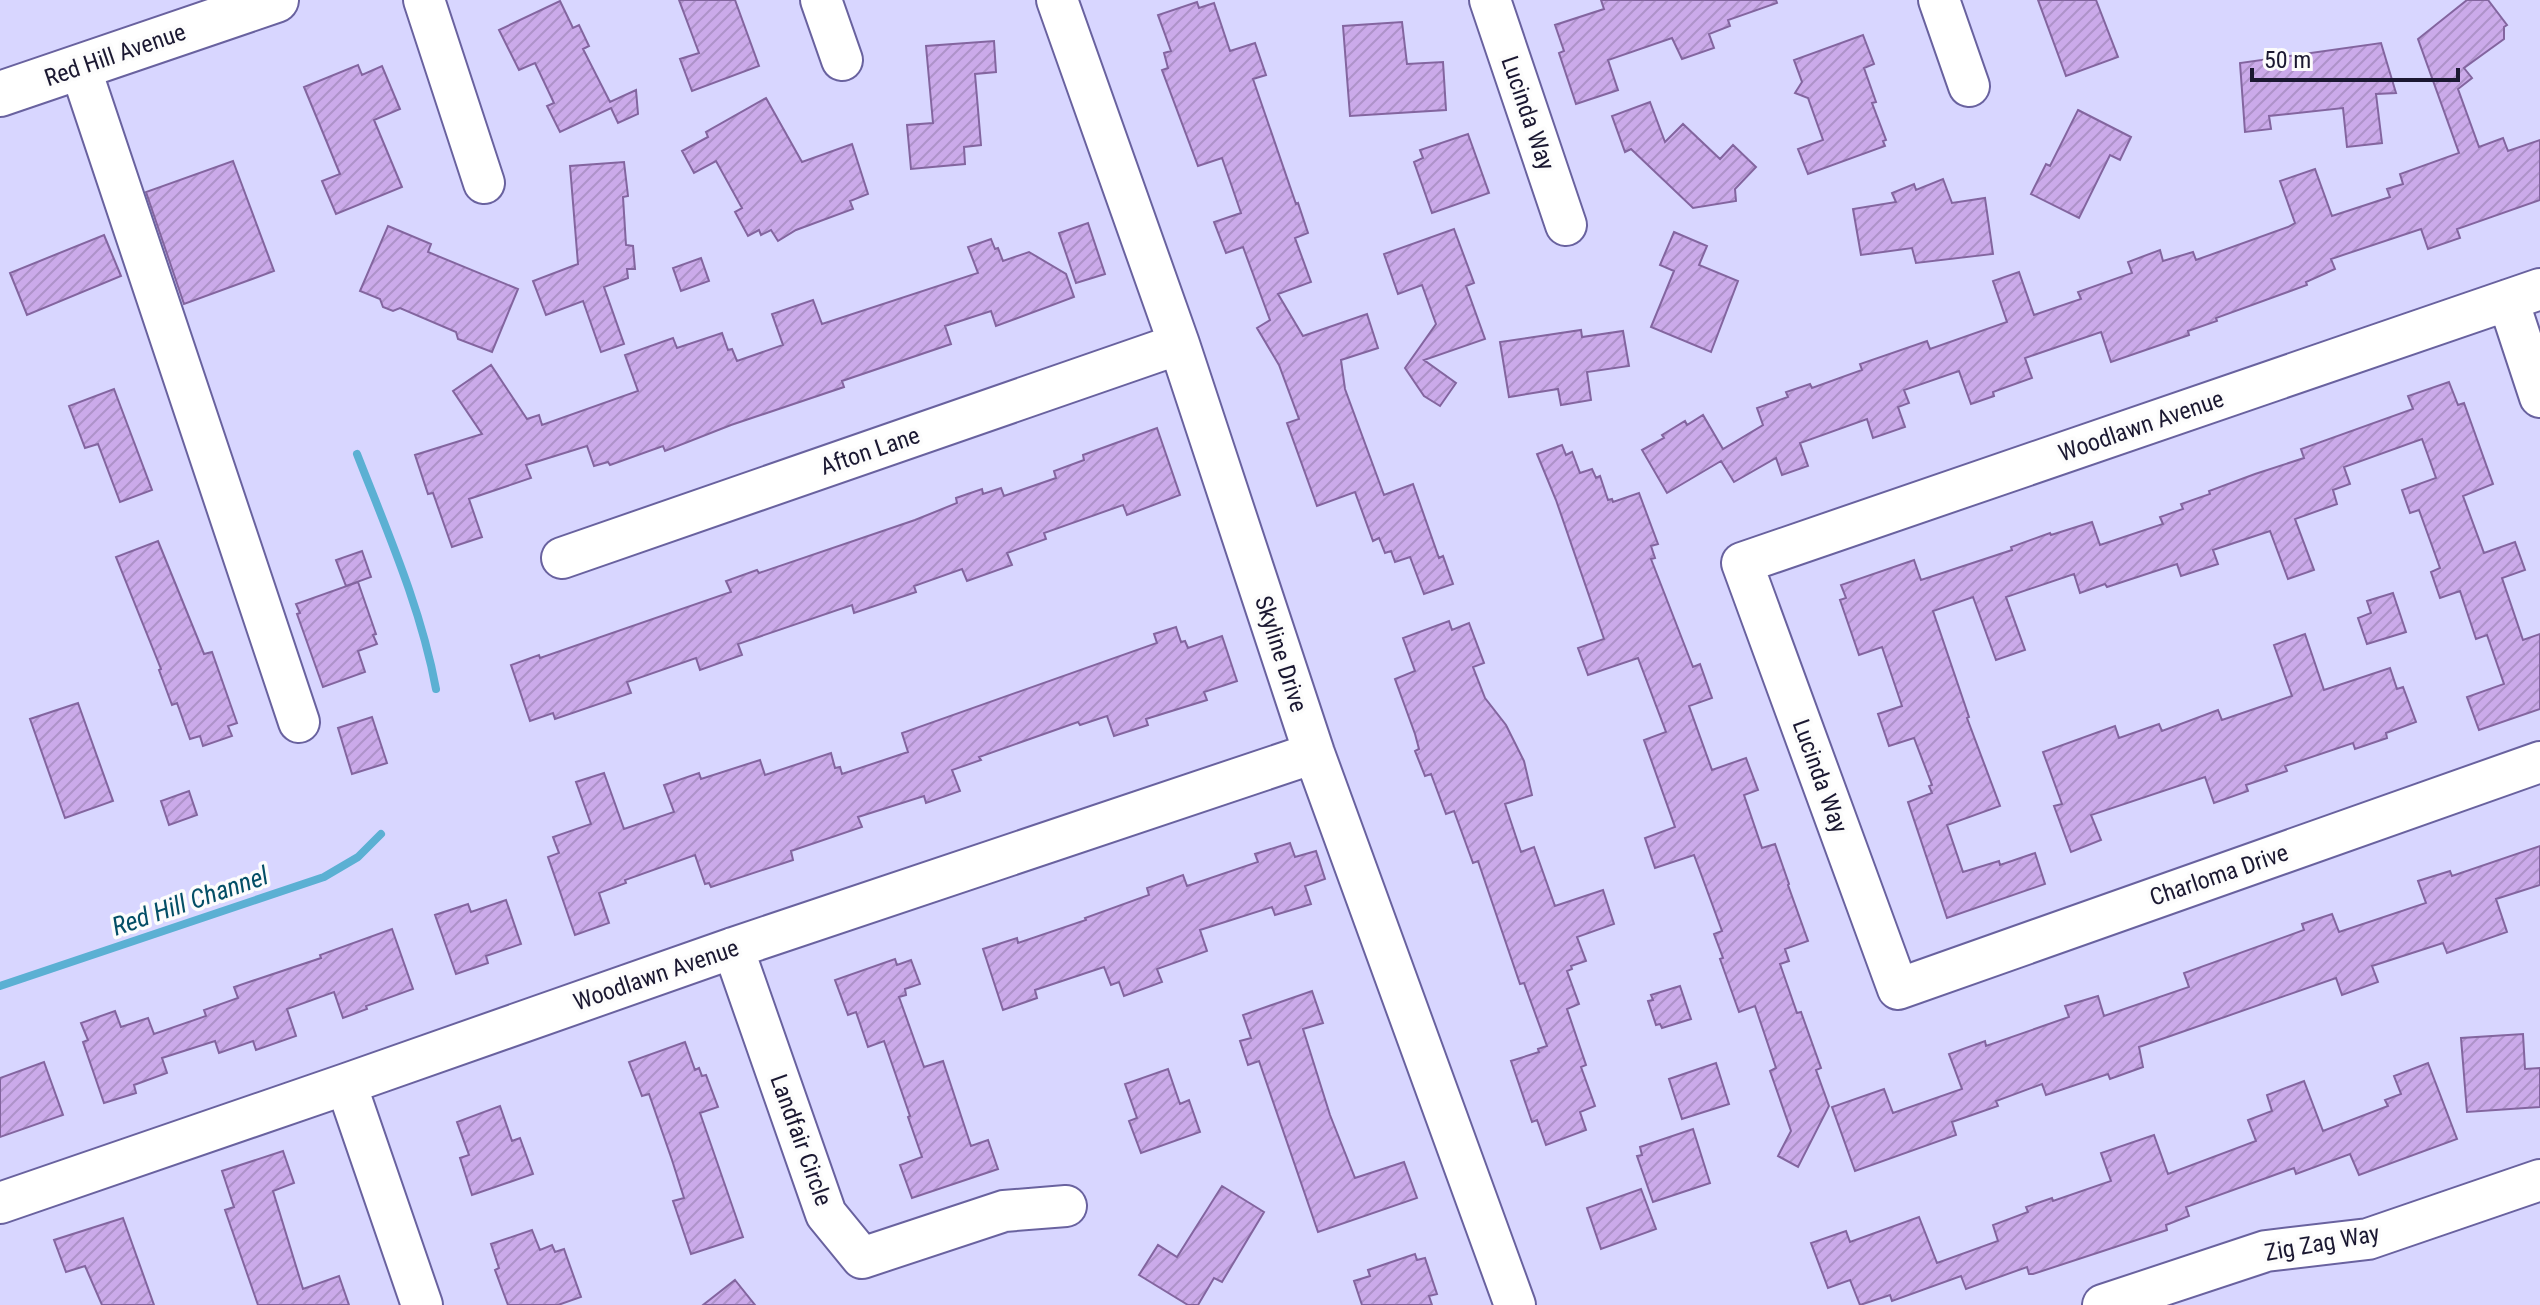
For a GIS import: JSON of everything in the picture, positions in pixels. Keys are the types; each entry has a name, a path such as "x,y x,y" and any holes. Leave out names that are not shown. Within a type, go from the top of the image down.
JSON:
{"main road":[{"name":"Red Hill Avenue","path":"0,94 276,0"}],"street":[{"path":"424,0 484,183"},
{"path":"821,0 842,60"},
{"name":"Skyline Drive","path":"1057,0 1179,344 1314,753 1515,1305"},
{"name":"Lucinda Way","path":"1490,0 1566,225"},
{"path":"1939,0 1969,86"},
{"path":"80,67 299,722"},
{"path":"2524,295 2540,397"},
{"name":"Woodlawn Avenue","path":"1742,563 2524,295"},
{"name":"Afton Lane","path":"562,558 1179,344"},
{"name":"Lucinda Way","path":"1742,563 1898,989"},
{"name":"Woodlawn Avenue","path":"0,1203 733,948 1314,753"},
{"name":"Charloma Drive","path":"1898,989 2540,762"},
{"name":"Landfair Circle","path":"733,948 826,1214 862,1258 1004,1211 1066,1206"},
{"path":"346,1084 422,1305"},
{"name":"Zig Zag Way","path":"2103,1305 2208,1288 2266,1251 2368,1239 2540,1180"}],"building":[{"path":"679,0 735,0 759,66 692,91 680,59 699,53"},
{"path":"1601,0 1776,0 1777,3 1728,20 1730,26 1709,34 1714,48 1682,59 1672,38 1608,60 1618,90 1576,104 1559,53 1564,51 1555,25 1604,9"},
{"path":"2038,0 2096,0 2118,57 2066,76"},
{"path":"2467,0 2488,0 2507,25 2504,27 2504,39 2464,68 2472,78 2458,89 2479,147 2503,138 2508,151 2540,140 2540,200 2457,229 2460,238 2428,249 2421,229 2331,259 2335,269 2306,282 2307,285 2216,318 2217,321 2188,331 2189,335 2111,362 2101,332 2025,358 2032,378 1993,392 1994,396 1971,404 1959,371 1904,390 1909,403 1898,407 1905,427 1873,438 1867,419 1800,443 1808,466 1782,475 1776,458 1734,482 1721,461 1667,493 1642,450 1685,421 1687,425 1703,415 1723,449 1763,425 1757,408 1788,397 1786,392 1810,384 1812,388 1862,370 1860,364 1927,341 1930,349 2007,322 1993,281 2019,272 2034,315 2081,299 2078,292 2132,273 2128,262 2160,250 2163,261 2193,252 2196,260 2288,227 2295,223 2280,181 2315,169 2332,216 2390,197 2387,189 2403,184 2400,174 2459,153 2418,39"},
{"path":"560,1 573,28 579,25 589,46 583,49 610,102 636,90 638,114 618,123 611,108 560,132 547,106 554,103 535,63 519,70 499,30"},
{"path":"1197,2 1199,8 1214,3 1230,51 1255,43 1266,75 1253,79 1308,233 1295,238 1311,282 1278,294 1303,336 1367,314 1378,348 1341,360 1345,389 1384,495 1413,484 1439,558 1443,556 1453,584 1424,594 1410,557 1395,562 1391,551 1385,553 1379,538 1373,541 1355,492 1317,506 1287,423 1299,419 1279,365 1257,328 1270,320 1243,247 1226,253 1214,222 1241,213 1222,158 1198,166 1162,70 1168,68 1164,53 1171,51 1158,15"},
{"path":"1402,22 1407,64 1443,62 1446,110 1350,116 1343,26"},
{"path":"1863,35 1874,64 1864,68 1876,102 1872,103 1886,140 1883,141 1885,146 1808,174 1798,149 1823,140 1808,98 1795,93 1802,82 1794,60"},
{"path":"994,41 996,72 975,74 981,145 964,147 965,164 911,169 907,125 933,123 926,46"},
{"path":"2381,43 2396,93 2376,94 2382,143 2347,147 2343,108 2269,116 2271,129 2245,132 2240,63"},
{"path":"358,65 362,75 382,66 400,109 374,120 402,187 336,214 322,181 340,174 304,87"},
{"path":"766,98 802,162 852,144 868,194 850,201 853,209 796,230 778,241 771,230 761,235 759,230 748,236 735,212 742,208 716,161 694,173 682,151 708,137 706,132"},
{"path":"1650,102 1665,142 1683,124 1720,159 1733,145 1756,167 1735,189 1736,201 1693,208 1631,149 1625,152 1612,116"},
{"path":"2078,110 2131,137 2120,160 2110,155 2079,218 2031,194 2046,164 2050,166"},
{"path":"1468,134 1489,193 1432,213 1414,162 1423,158 1420,150"},
{"path":"233,161 274,271 184,304 146,192"},
{"path":"624,162 628,196 623,197 626,245 633,246 635,269 627,269 628,278 604,287 624,344 601,352 583,301 546,315 533,281 578,264 570,166"},
{"path":"1943,179 1952,203 1985,198 1993,254 1916,263 1912,248 1861,255 1853,209 1896,202 1892,193 1914,184 1916,190"},
{"path":"1088,223 1105,274 1076,283 1059,233"},
{"path":"388,226 431,244 428,252 518,289 492,352 458,339 456,332 400,308 393,311 383,307 380,299 360,291"},
{"path":"1454,229 1474,283 1466,286 1485,339 1424,360 1456,383 1440,406 1424,396 1405,368 1436,324 1422,285 1398,294 1384,254"},
{"path":"1674,232 1707,246 1699,265 1738,281 1711,352 1651,327 1674,271 1660,265"},
{"path":"104,235 121,276 27,315 10,273"},
{"path":"991,239 1003,261 1029,252 1066,274 1074,297 996,326 991,311 945,326 951,344 842,381 844,387 665,451 663,446 610,465 608,462 594,466 587,446 526,465 531,478 469,499 482,537 452,547 433,493 428,494 415,455 482,434 453,391 491,365 527,419 539,415 542,425 638,391 625,355 673,338 677,348 722,333 728,350 732,349 737,361 783,345 772,314 813,300 822,324 978,273 968,247"},
{"path":"701,258 709,281 681,291 673,268"},
{"path":"1581,330 1582,337 1623,331 1629,366 1587,372 1591,400 1561,405 1558,389 1509,397 1500,342"},
{"path":"2449,382 2458,405 2464,403 2493,484 2463,496 2484,553 2515,542 2525,570 2502,578 2523,640 2540,634 2540,709 2479,730 2467,697 2504,684 2487,635 2476,639 2460,591 2440,598 2431,572 2440,568 2419,510 2410,513 2402,490 2436,478 2422,439 2344,467 2350,484 2333,490 2337,504 2295,519 2314,570 2288,579 2270,531 2213,550 2218,564 2181,576 2177,564 2080,593 2074,574 2006,597 2025,650 1996,660 1973,597 1933,611 1967,718 2000,806 1947,825 1963,872 1999,861 2000,865 2035,853 2045,884 1947,918 1908,802 1932,793 1929,786 1932,785 1914,738 1889,746 1878,714 1902,706 1882,647 1859,655 1840,600 1846,598 1841,585 1914,560 1921,580 2012,550 2011,547 2050,533 2092,522 2100,545 2163,524 2160,517 2183,509 2181,504 2304,458 2301,449 2413,409 2408,396"},
{"path":"114,389 152,490 120,502 98,444 85,448 69,406"},
{"path":"1157,428 1180,495 1127,515 1123,505 1044,533 1046,539 1007,553 1012,565 967,581 962,569 914,586 916,592 854,613 852,605 738,644 742,655 700,670 696,658 627,682 631,693 555,719 553,713 530,721 511,665 539,655 540,658 731,592 726,581 757,570 759,573 915,520 957,503 956,498 982,489 983,494 1001,488 1004,496 1056,478 1054,471 1084,460 1083,455"},
{"path":"1562,445 1566,455 1572,452 1580,473 1592,469 1596,478 1600,476 1608,500 1612,499 1613,502 1639,493 1658,544 1651,546 1655,558 1651,559 1693,667 1700,664 1712,698 1689,706 1712,770 1746,758 1758,790 1744,795 1762,848 1775,844 1808,941 1785,949 1789,961 1780,964 1821,1068 1816,1070 1829,1106 1798,1167 1778,1156 1791,1131 1770,1071 1776,1068 1755,1006 1739,1012 1714,934 1722,931 1694,855 1655,868 1645,838 1675,827 1644,740 1666,732 1638,658 1588,675 1578,648 1604,639 1537,454"},
{"path":"158,541 204,654 212,652 237,723 228,726 232,736 203,746 200,736 190,739 177,703 172,705 161,669 116,557"},
{"path":"362,551 371,577 346,586 336,560"},
{"path":"358,582 377,644 358,651 365,672 323,687 296,604"},
{"path":"2393,593 2406,632 2367,644 2358,618 2371,613 2367,601"},
{"path":"1449,621 1452,630 1469,623 1484,663 1473,667 1485,698 1506,725 1524,761 1532,795 1505,804 1521,852 1534,847 1555,906 1603,890 1614,924 1577,937 1586,961 1571,966 1572,969 1567,971 1579,1004 1567,1009 1586,1065 1581,1067 1595,1106 1580,1112 1586,1130 1546,1145 1537,1120 1532,1122 1511,1061 1539,1052 1538,1049 1547,1046 1524,983 1520,984 1478,861 1473,863 1454,811 1446,814 1431,774 1425,776 1415,751 1419,749 1415,734 1395,679 1415,671 1403,638"},
{"path":"1176,627 1181,642 1185,641 1188,648 1222,636 1237,681 1204,692 1207,700 1146,719 1148,725 1114,736 1107,716 1080,725 1078,722 979,757 981,760 952,770 960,791 926,803 924,796 858,817 862,827 791,851 793,860 711,887 709,883 705,884 695,855 625,880 626,883 599,893 609,923 575,935 548,857 559,853 553,837 591,824 576,782 604,773 624,829 674,812 664,785 699,773 701,779 760,760 765,775 831,753 835,768 840,767 842,774 908,752 902,733 1157,643 1154,634"},
{"path":"2305,634 2324,690 2390,668 2397,689 2403,687 2416,722 2386,733 2387,738 2355,749 2353,743 2285,766 2287,771 2246,785 2248,791 2214,803 2205,777 2091,815 2101,840 2071,852 2054,806 2062,804 2043,752 2115,726 2119,738 2159,724 2162,731 2218,710 2222,720 2292,696 2274,645"},
{"path":"78,703 113,801 65,818 30,719"},
{"path":"372,717 387,763 352,774 338,728"},
{"path":"189,791 197,815 169,825 161,801"},
{"path":"1290,843 1295,857 1316,851 1325,879 1305,886 1311,904 1275,915 1272,907 1200,930 1207,951 1157,969 1162,982 1124,996 1119,982 1111,985 1104,967 1035,990 1037,998 1003,1010 983,949 1017,938 1018,943 1086,920 1149,895 1147,888 1183,875 1187,886 1258,862 1255,854"},
{"path":"2540,846 2540,885 2496,899 2507,932 2447,953 2443,943 2372,966 2378,982 2342,995 2336,978 2139,1047 2143,1067 2110,1079 2108,1074 2046,1095 2042,1084 1996,1101 1998,1106 1952,1122 1956,1135 1855,1171 1832,1107 1884,1089 1893,1113 1962,1089 1949,1054 1985,1041 1986,1046 2069,1017 2065,1006 2098,996 2104,1016 2189,987 2184,973 2304,930 2302,924 2332,914 2339,932 2426,903 2418,881 2450,871 2452,876"},
{"path":"506,900 521,944 486,956 488,963 456,974 435,915 468,904 471,912"},
{"path":"392,929 413,989 343,1018 334,992 287,1009 296,1036 256,1050 253,1041 219,1053 215,1041 162,1058 167,1073 134,1085 136,1093 104,1103 83,1042 88,1040 81,1023 115,1011 121,1027 148,1018 154,1034 206,1016 204,1010 238,998 234,987 321,958 320,955"},
{"path":"895,959 897,965 911,960 920,984 905,989 906,995 899,997 924,1067 943,1061 971,1146 988,1140 998,1169 912,1198 900,1165 922,1157 884,1041 868,1047 856,1012 848,1015 835,980"},
{"path":"1680,986 1691,1019 1662,1028 1660,1024 1656,1025 1648,1001 1653,1000 1651,995"},
{"path":"1312,991 1323,1023 1303,1029 1330,1115 1355,1178 1404,1162 1417,1198 1318,1232 1259,1061 1248,1065 1240,1041 1251,1038 1243,1015"},
{"path":"2523,1034 2525,1069 2540,1068 2540,1107 2467,1112 2461,1038"},
{"path":"685,1042 695,1070 699,1068 702,1076 706,1075 718,1107 700,1113 743,1237 691,1254 673,1201 684,1198 672,1160 649,1094 642,1096 629,1062"},
{"path":"44,1062 63,1115 0,1137 0,1078"},
{"path":"1716,1063 1729,1104 1682,1119 1669,1079"},
{"path":"2428,1063 2457,1139 2359,1175 2350,1154 2296,1174 2294,1168 2186,1207 2189,1216 2166,1225 2167,1230 2033,1274 2029,1274 2027,1267 1966,1289 1961,1276 1892,1301 1890,1295 1860,1305 1850,1280 1828,1288 1811,1243 1846,1231 1850,1242 1919,1217 1937,1263 1998,1241 1993,1225 2028,1212 2026,1207 2111,1181 2101,1153 2154,1135 2168,1174 2256,1141 2248,1120 2272,1111 2267,1095 2304,1081 2323,1131 2388,1106 2385,1100 2401,1094 2394,1076"},
{"path":"1168,1069 1180,1104 1189,1100 1200,1132 1141,1153 1129,1121 1137,1118 1125,1084"},
{"path":"500,1106 512,1141 520,1138 533,1174 472,1195 460,1158 469,1155 457,1122"},
{"path":"1693,1129 1710,1183 1653,1202 1637,1156 1642,1155 1640,1147"},
{"path":"283,1151 294,1183 273,1191 303,1289 339,1276 349,1305 258,1305 225,1210 234,1207 222,1171"},
{"path":"1222,1186 1264,1212 1222,1282 1214,1278 1198,1305 1188,1305 1139,1275 1158,1245 1177,1257"},
{"path":"1641,1189 1656,1229 1601,1249 1587,1208"},
{"path":"123,1218 154,1305 102,1305 85,1266 66,1272 54,1240"},
{"path":"532,1230 540,1250 552,1245 555,1252 564,1249 581,1297 558,1305 508,1305 495,1270 499,1268 491,1244"},
{"path":"1415,1254 1417,1260 1425,1258 1437,1294 1429,1296 1432,1305 1362,1305 1354,1281 1370,1276 1368,1270"},
{"path":"735,1280 755,1305 703,1305"}],"waterway":[{"name":"Red Hill Channel","path":"357,454 412,599 436,689"},
{"name":"Red Hill Channel","path":"0,986 324,877 358,857 381,834"}]}
